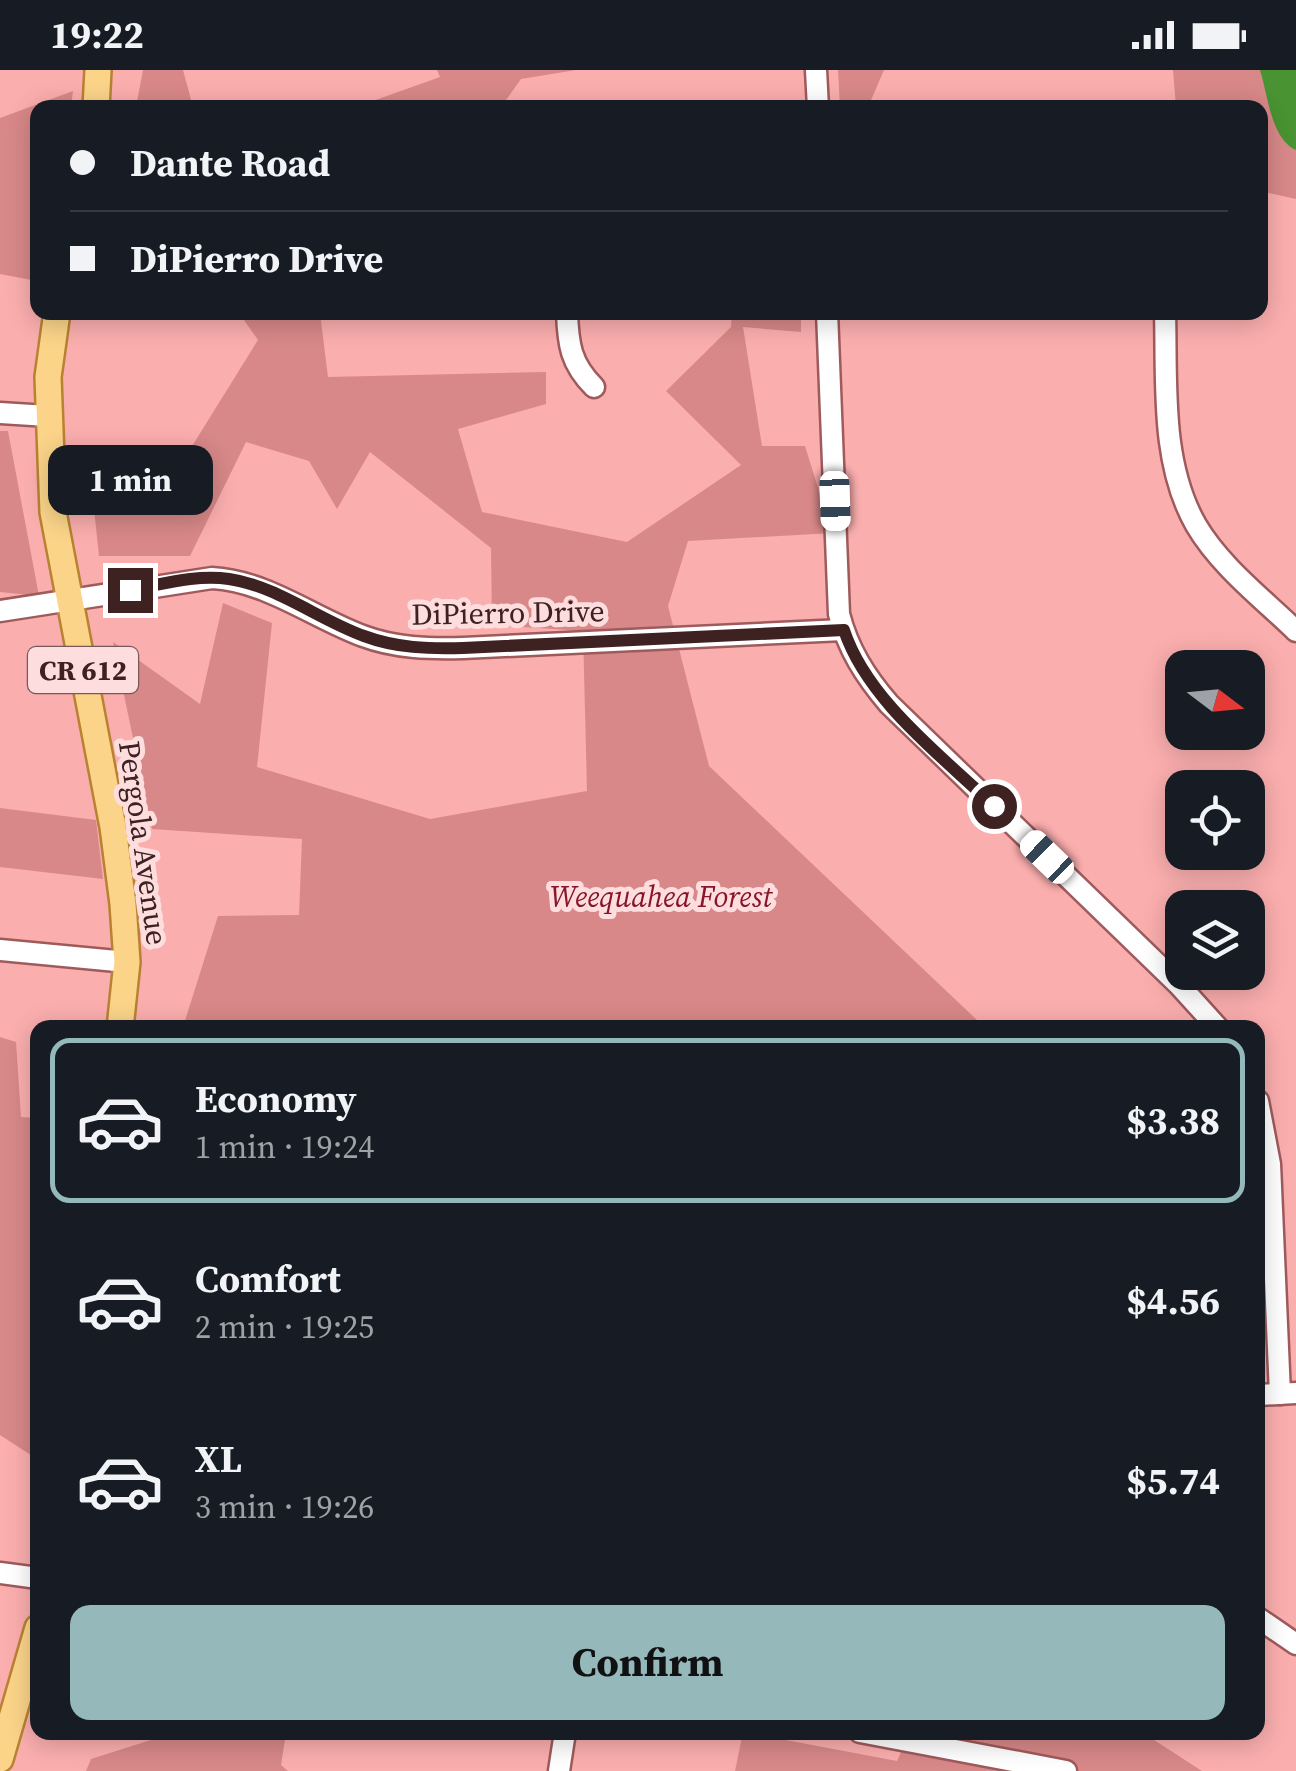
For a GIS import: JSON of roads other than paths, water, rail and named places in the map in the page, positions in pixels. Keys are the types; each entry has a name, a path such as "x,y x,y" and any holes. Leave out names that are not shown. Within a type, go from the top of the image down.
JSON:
{"main road":[{"path":"96,100 98,70"},
{"name":"Pergola Avenue","path":"57,320 48,377 53,512 113,827 126,962 121,1020"},
{"path":"0,1758 30,1655"}],"street":[{"path":"816,70 818,100"},
{"path":"568,320 570,356 594,388"},
{"path":"827,320 839,614 859,664 889,704 1211,1020"},
{"path":"1165,320 1169,438 1188,510 1221,559 1296,631"},
{"path":"0,413 48,416"},
{"name":"DiPierro Drive","path":"0,612 194,578 230,579 266,590 366,637 424,648 844,630"},
{"path":"0,950 126,962"},
{"path":"1265,1138 1288,1394"},
{"path":"0,1573 30,1577"},
{"path":"1265,1623 1296,1644"},
{"path":"559,1771 565,1740"},
{"path":"902,1740 1066,1771"}],"park label":[{"name":"Weequahea Forest","path":"661,897"}]}
